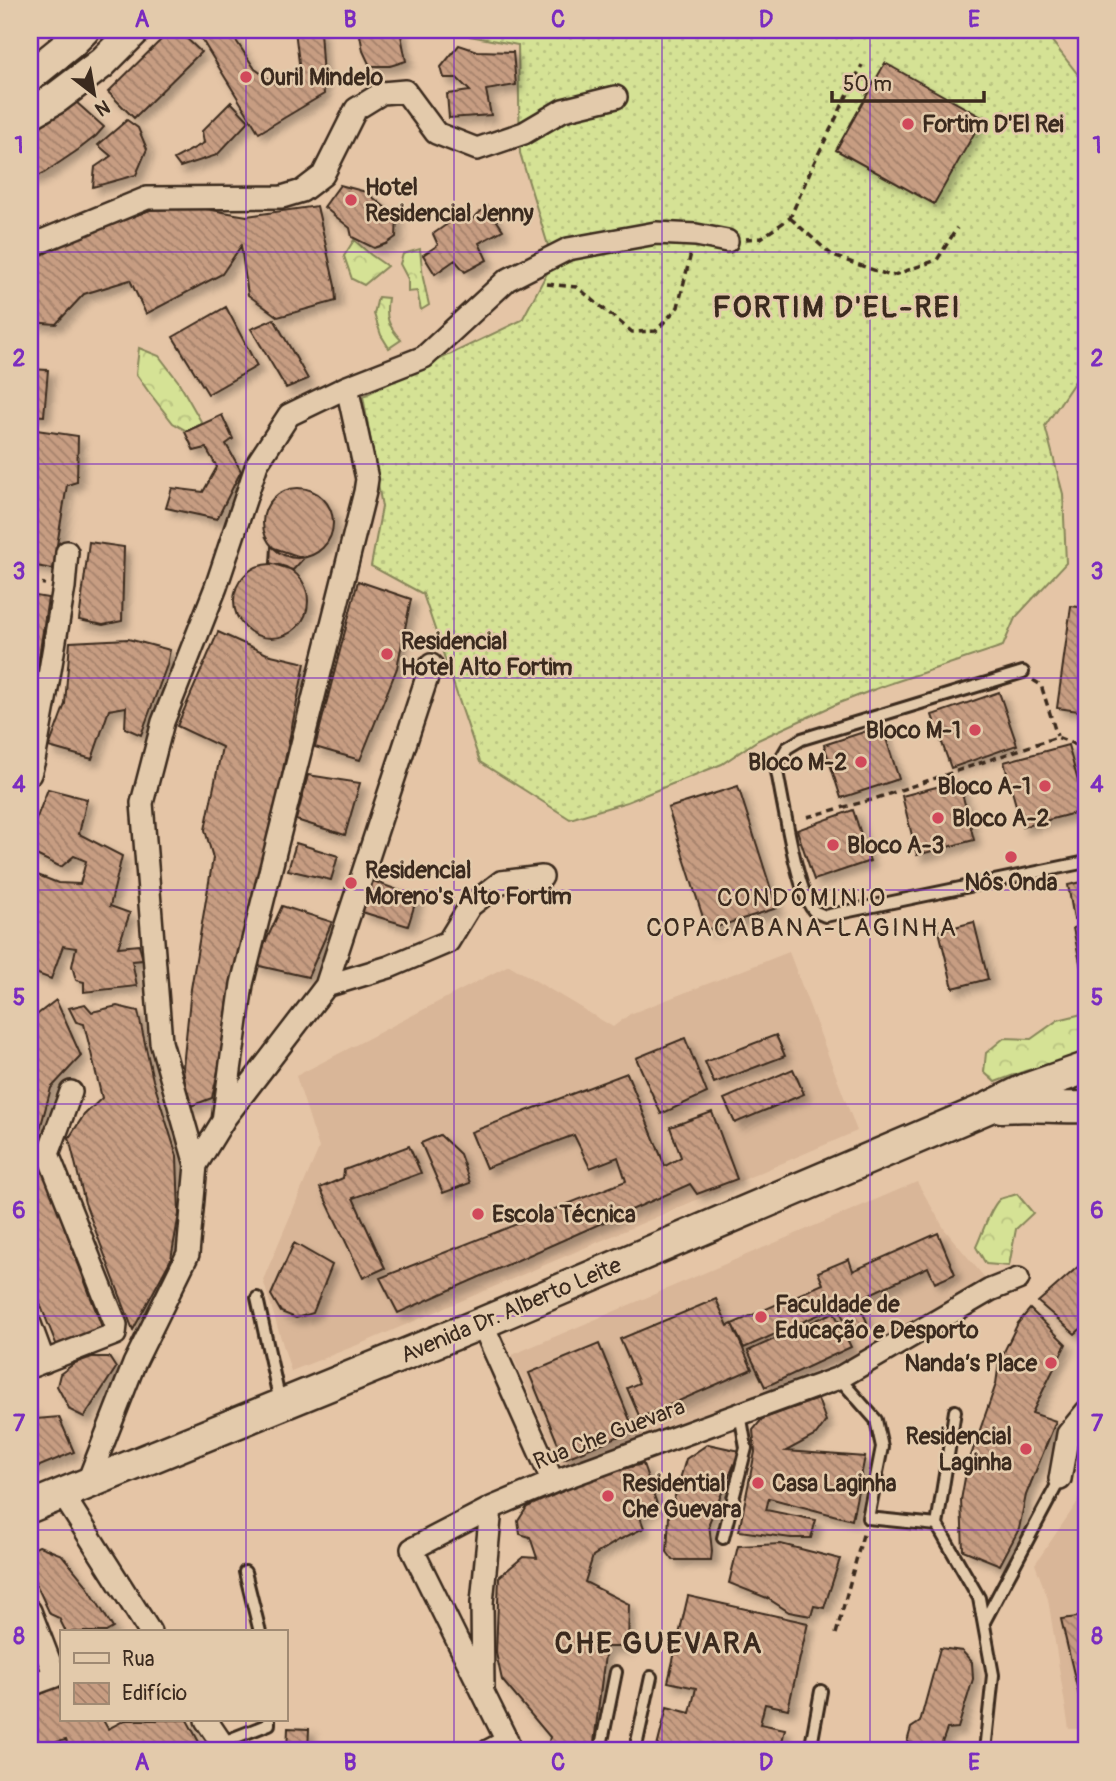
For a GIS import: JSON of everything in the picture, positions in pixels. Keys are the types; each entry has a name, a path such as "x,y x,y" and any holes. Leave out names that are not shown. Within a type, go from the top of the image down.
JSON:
{"street":[{"path":"30,76 84,30"},
{"path":"30,113 56,98 102,63 135,30"},
{"path":"30,246 147,198 282,197 302,191 323,175 356,109 382,93 405,91 436,133 477,149 524,133 563,110 616,97"},
{"path":"149,1630 75,1490 188,1254 195,1165 161,1042 142,803 163,722 216,587 257,464 289,415 347,387 424,357 507,280 569,248 656,233 696,235 727,241"},
{"path":"223,1121 242,984 365,492 367,478 347,387"},
{"path":"30,774 34,760 38,693 64,587 67,552"},
{"path":"195,1165 223,1121 326,986 431,665"},
{"path":"326,986 389,967 449,942 470,906 501,883 542,877"},
{"name":"Avenida Dr. Alberto Leite","path":"30,1507 482,1323 990,1107 1026,1089 1086,1068"},
{"path":"30,1324 37,1365 115,1334 116,1325 48,1154 71,1092"},
{"name":"Avenida Dr. Alberto Leite","path":"990,1107 1086,1107"},
{"name":"Rua Che Guevara","path":"488,1751 508,1746 412,1549 491,1508 552,1482 839,1378 990,1290 1018,1279"},
{"path":"482,1323 552,1482"},
{"path":"1060,1479 1068,1434 1086,1412"},
{"path":"483,1692 482,1604 491,1508"},
{"path":"30,1611 55,1676 30,1685"},
{"path":"207,1722 217,1748"}],"lane":[{"path":"1023,672 802,739 787,748 776,767 798,876 809,904 815,912 825,916 1086,862"},
{"path":"257,1298 280,1404"},
{"path":"839,1378 876,1420 882,1447 868,1518 937,1525"},
{"path":"955,1411 937,1525 979,1598 992,1675 985,1751"},
{"path":"723,1538 746,1448 740,1413"},
{"path":"984,1622 1060,1479"},
{"path":"245,1572 260,1630"},
{"path":"600,1751 616,1672"},
{"path":"635,1751 651,1677"},
{"path":"810,1751 821,1691"},
{"path":"217,1748 269,1722"}],"path":[{"path":"727,241 761,238 790,218 862,65"},
{"path":"790,218 833,256 891,276 937,260 957,228"},
{"path":"507,280 577,287 632,332 656,331 678,307 696,235"},
{"path":"1023,672 1041,685 1057,737"},
{"path":"807,817 871,800 1057,737 1086,749"},
{"path":"836,1634 868,1518"}],"shaded area":[{"name":"Escola Técnica","path":"789,952 857,1131 370,1340 291,1371 263,1280 319,1148 296,1076 509,965 613,1027 630,1014"},
{"name":"Faculdade de Educação e Desporto","path":"917,1182 945,1230 985,1278 856,1356 562,1468 512,1355"},
{"path":"1086,1443 1086,1729 1069,1729 1048,1599 1035,1564 1077,1503"}],"green space":[{"path":"466,30 1040,30 1051,40 1086,85 1086,368 1045,426 1063,494 1066,563 1015,618 1003,646 839,703 758,740 722,764 627,802 570,819 480,762 423,594 371,566 382,507 363,396 522,320 553,262 520,153 518,45 470,36"},
{"path":"354,240 387,266 364,285 352,279 344,256"},
{"path":"420,249 429,305 421,310 417,291 408,292 408,279 400,264 403,254"},
{"path":"378,297 388,298 388,321 401,340 389,348 374,314"},
{"path":"139,348 159,356 178,381 202,423 187,431 173,423 136,374"},
{"path":"1086,1013 1086,1059 1082,1062 1047,1065 995,1082 984,1072 986,1053 1004,1038 1031,1039 1058,1020"},
{"path":"1017,1194 1033,1213 1016,1229 1009,1266 986,1264 976,1247 986,1221 1000,1199"}],"building":[{"path":"171,30 178,30 201,52 134,118 108,92"},
{"name":"Ouril Mindelo","path":"196,30 229,30 255,69 276,84 288,83 300,71 295,30 320,30 324,94 259,133"},
{"path":"359,30 400,30 406,61 390,66 370,66 363,51"},
{"path":"459,45 477,51 513,52 516,85 486,90 491,115 449,118 447,94 470,91 457,78 444,78 441,67"},
{"path":"885,63 983,118 934,204 836,150"},
{"path":"76,102 104,127 78,150 30,180 30,132"},
{"path":"231,102 249,121 217,155 180,167 174,159 204,143 202,131"},
{"path":"127,120 138,128 147,149 136,175 93,187 95,167 111,156 98,145"},
{"path":"340,185 366,192 397,217 396,237 374,248 352,237 350,228 324,207"},
{"path":"317,206 336,301 278,317 248,295 241,246 222,274 146,314 130,280 84,294 56,324 30,322 30,261 79,236 150,210 194,207 247,216"},
{"path":"487,206 503,230 479,243 487,260 465,272 455,260 435,274 423,255 438,245 433,234 463,213 470,221"},
{"path":"226,307 257,366 208,394 173,337"},
{"path":"274,319 308,379 286,388 251,329"},
{"path":"30,369 48,370 44,416 30,415"},
{"path":"222,415 233,439 226,444 241,471 217,519 166,508 172,488 203,492 217,467 206,448 194,451 185,432"},
{"path":"30,429 78,436 77,482 67,485 53,569 30,565"},
{"path":"298,488 323,498 333,523 323,548 298,558 273,548 263,523 273,498"},
{"path":"89,542 124,547 122,621 103,625 79,620"},
{"path":"271,547 304,558 293,570 270,563"},
{"path":"264,564 278,564 292,570 302,580 308,601 306,615 292,632 278,638 264,638 250,632 240,622 234,608 234,594 240,580 250,570"},
{"path":"358,581 411,599 397,668 360,760 315,747"},
{"path":"30,595 48,598 36,677 30,676"},
{"path":"1071,606 1086,608 1086,712 1057,708"},
{"path":"218,632 267,654 305,663 212,1098 188,1107 183,1067 191,989 213,858 205,830 222,747 177,726"},
{"path":"128,639 170,650 141,735 125,728 126,707 109,710 92,759 49,747 65,704 70,642"},
{"name":"Bloco M-1","path":"999,692 1017,745 951,768 932,715"},
{"name":"Bloco M-2","path":"882,726 899,779 841,798 824,745"},
{"name":"Bloco A-1","path":"1068,745 1086,810 1022,827 1004,762"},
{"path":"308,775 360,783 345,835 296,820"},
{"name":"Bloco A-2","path":"959,781 974,840 917,855 902,796"},
{"path":"738,786 777,908 707,930 668,808"},
{"path":"48,789 87,799 79,834 122,856 110,906 130,913 118,947 139,945 143,960 132,961 137,986 84,992 84,982 76,980 72,966 76,948 63,946 51,979 30,971 30,872 58,883 80,884 86,861 74,856 61,867 30,852 30,835"},
{"name":"Bloco A-3","path":"853,810 870,861 814,880 797,830"},
{"path":"296,843 338,856 331,880 288,870"},
{"path":"373,881 417,897 408,926 362,912"},
{"path":"1086,881 1086,917 1074,919 1068,885"},
{"path":"282,906 332,922 308,977 255,965"},
{"path":"974,922 988,979 953,988 939,931"},
{"path":"1086,925 1086,992 1073,928"},
{"path":"56,1000 81,1056 51,1088 35,1148 103,1330 57,1346 30,1279 30,1020"},
{"path":"85,1004 92,1012 117,1006 138,1011 153,1080 177,1156 179,1214 171,1259 133,1330 85,1203 69,1138 84,1115 102,1098 84,1024 76,1022 69,1008"},
{"path":"776,1035 785,1056 714,1083 705,1062"},
{"path":"685,1038 707,1093 661,1114 636,1058"},
{"path":"793,1069 804,1094 735,1123 724,1099"},
{"path":"627,1073 665,1166 681,1157 670,1127 712,1112 737,1179 697,1194 690,1184 398,1313 380,1278 626,1181 618,1157 590,1168 574,1135 486,1168 471,1132"},
{"path":"440,1135 460,1154 470,1183 443,1193 421,1143"},
{"path":"409,1146 421,1173 353,1198 385,1268 363,1278 320,1188 343,1178 344,1170"},
{"path":"938,1233 955,1274 935,1283 928,1267 857,1300 867,1322 848,1329 838,1306 744,1348 732,1324 823,1284 818,1272 849,1259 853,1271"},
{"path":"294,1243 332,1265 313,1313 296,1318 281,1312 271,1295"},
{"path":"1081,1264 1086,1265 1086,1324 1075,1334 1038,1302"},
{"path":"716,1299 728,1326 732,1324 752,1369 640,1418 627,1388 639,1383 620,1339"},
{"path":"1030,1309 1066,1344 1032,1413 1056,1421 1026,1495 1019,1529 1000,1565 963,1550 961,1500 967,1467 996,1384 999,1362 1018,1323"},
{"path":"834,1312 851,1347 765,1387 748,1351"},
{"path":"599,1344 634,1430 564,1459 529,1373"},
{"path":"92,1357 109,1357 116,1368 84,1417 70,1410 57,1386 60,1374 75,1363"},
{"path":"818,1399 826,1421 816,1435 786,1451 865,1457 852,1520 769,1498 766,1510 816,1520 811,1538 739,1531 755,1452 753,1430 762,1419"},
{"path":"30,1406 36,1419 59,1417 74,1452 30,1470"},
{"path":"708,1444 740,1451 709,1523 711,1560 673,1560 667,1552 669,1516 686,1459"},
{"path":"643,1464 657,1504 640,1517 644,1528 593,1556 585,1582 629,1604 628,1647 606,1647 593,1751 547,1751 550,1737 502,1680 496,1653 499,1577 523,1557 537,1558 530,1537 520,1534 518,1521 527,1507 601,1474"},
{"path":"781,1544 840,1559 824,1608 814,1606 811,1616 789,1612 767,1598 729,1583 738,1546"},
{"path":"39,1546 62,1555 85,1583 113,1628 65,1630 59,1618 50,1614 30,1571 30,1550"},
{"path":"688,1596 808,1623 788,1709 765,1704 760,1724 785,1729 780,1751 656,1751 667,1707 690,1713 696,1688 668,1682"},
{"path":"1086,1616 1086,1721 1085,1721 1061,1619"},
{"path":"940,1648 962,1651 972,1662 973,1679 958,1728 947,1729 939,1751 907,1742 911,1728 920,1722"},
{"path":"60,1685 60,1722 104,1722 108,1729 121,1722 188,1722 199,1742 179,1751 70,1751 66,1740 30,1748 30,1699"},
{"path":"288,1728 309,1729 308,1751 287,1751"}],"place":[{"name":"Ouril Mindelo","path":"246,77"},
{"name":"Fortim D'El Rei","path":"908,124"},
{"name":"Hotel Residencial Jenny","path":"351,200"},
{"name":"Residencial Hotel Alto Fortim","path":"387,654"},
{"name":"Bloco M-1","path":"975,730"},
{"name":"Bloco M-2","path":"861,762"},
{"name":"Bloco A-1","path":"1045,786"},
{"name":"Bloco A-2","path":"938,818"},
{"name":"Bloco A-3","path":"833,845"},
{"name":"Nôs Onda","path":"1011,857"},
{"name":"Residencial Moreno's Alto Fortim","path":"351,883"},
{"name":"Escola Técnica","path":"478,1214"},
{"name":"Faculdade de Educação e Desporto","path":"761,1317"},
{"name":"Nanda’s Place","path":"1051,1363"},
{"name":"Residencial Laginha","path":"1026,1449"},
{"name":"Casa Laginha","path":"758,1483"},
{"name":"Residential Che Guevara","path":"608,1496"}],"district":[{"name":"FORTIM D'EL-REI","path":"837,307"},
{"name":"CONDÓMINIO COPACABANA-LAGINHA","path":"802,913"},
{"name":"CHE GUEVARA","path":"659,1643"}]}
